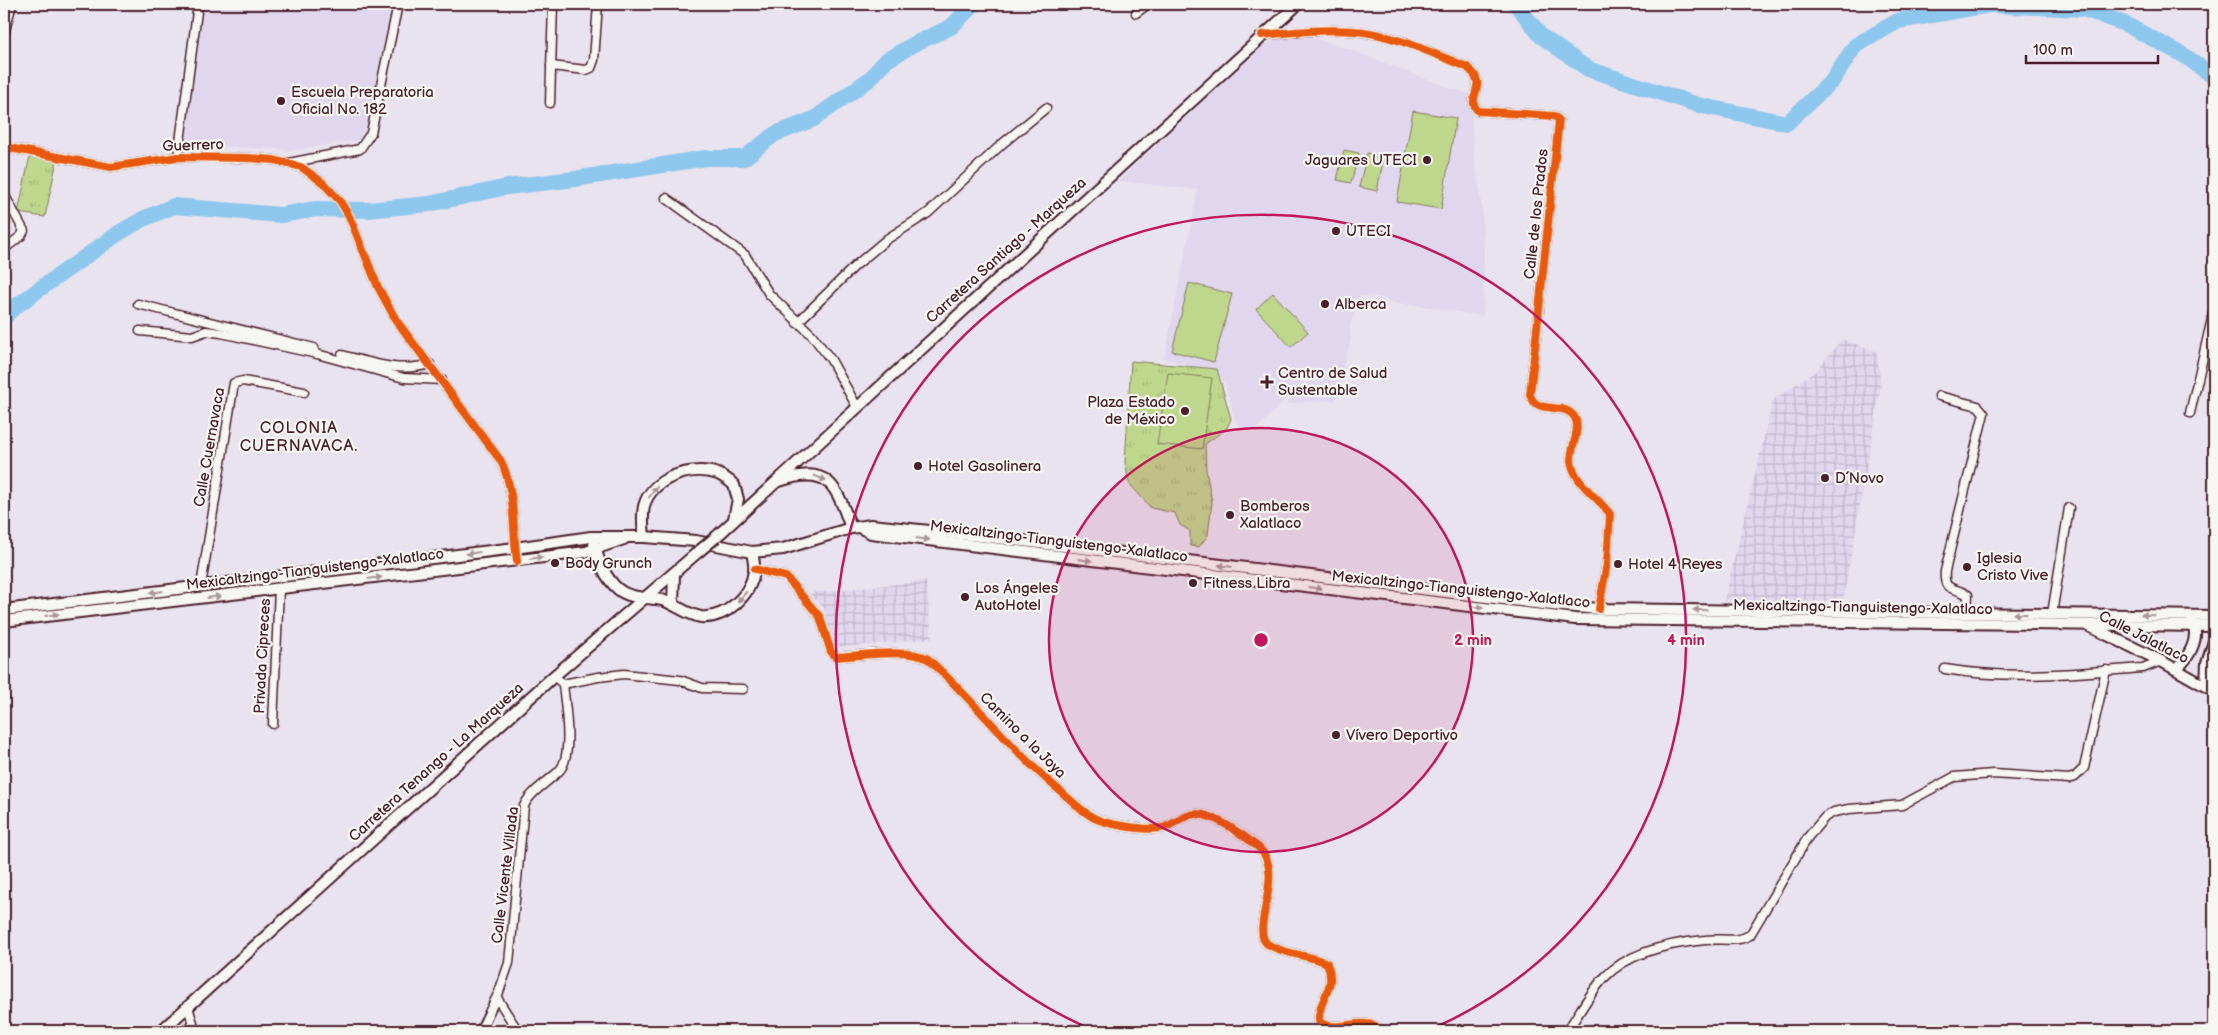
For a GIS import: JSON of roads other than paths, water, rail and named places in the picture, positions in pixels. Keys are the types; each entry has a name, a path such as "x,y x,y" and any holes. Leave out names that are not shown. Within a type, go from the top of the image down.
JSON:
{"main road":[{"name":"Carretera Santiago - Marqueza","path":"734,519 1298,4"},
{"path":"644,538 644,506 652,490 664,480 686,472 718,474 734,485 738,499 734,519"},
{"path":"774,483 795,476 809,474 826,480 834,486 855,528"},
{"name":"Carretera Tenango - La Marqueza","path":"161,1031 554,676 643,598 674,574 734,519"},
{"name":"Mexicaltzingo-Tianguistengo-Xalatlaco","path":"4,610 515,548 591,537 696,541 752,552 783,549 871,525 1599,609 2214,616"},
{"name":"Mexicaltzingo-Tianguistengo-Xalatlaco","path":"855,528 872,533 982,547 1575,619 2214,626"},
{"path":"591,537 604,570 619,590 643,598 661,600 699,616 708,616 728,610 742,598 749,587 754,569 752,552"},
{"name":"Mexicaltzingo-Tianguistengo-Xalatlaco","path":"4,621 595,550 627,538"},
{"path":"673,604 674,574"},
{"name":"Calle Jalatlaco","path":"2069,614 2086,625 2161,661 2210,688"},
{"path":"2176,669 2187,658 2191,650 2194,626 2182,616"},
{"path":"2210,688 2207,663 2214,641"}],"street":[{"path":"4,34 12,4"},
{"path":"178,157 198,4"},
{"path":"289,163 360,149 364,146 371,133 398,4"},
{"path":"550,103 553,4"},
{"path":"551,66 586,70 591,68 594,60 598,4"},
{"path":"1136,13 1148,4"},
{"name":"Calle de los Prados","path":"1262,35 1292,32 1368,32 1386,37 1467,67 1474,72 1478,77 1474,102 1478,111 1554,116 1559,120 1530,395 1532,401 1539,406 1568,412 1573,416 1576,421 1576,429 1571,459 1573,471 1610,514 1607,563 1599,609"},
{"path":"797,322 880,244 928,213 1002,144 1046,108"},
{"name":"Guerrero","path":"4,147 111,167 178,157 247,158 289,163 301,167 322,182 340,201 349,216 378,287 391,312 501,461 509,477 517,560"},
{"path":"4,194 24,230 21,236 4,249"},
{"path":"666,198 746,255 769,294 812,335 831,360 857,407"},
{"path":"138,304 393,368 410,369 430,364"},
{"path":"2190,413 2214,310"},
{"path":"140,331 192,336 206,331 221,333 317,354 404,378 442,380"},
{"name":"Calle Cuernavaca","path":"201,586 234,383 244,381 304,392"},
{"path":"1939,396 1978,406 1984,413 1944,581 1947,587 1968,595 1967,613"},
{"path":"2052,614 2069,508"},
{"name":"Camino a la Joya","path":"754,569 786,578 820,617 831,652 836,656 910,653 922,655 928,659 1028,764 1095,819 1158,829 1188,815 1202,815 1236,831 1254,844 1266,853 1269,862 1269,890 1261,931 1264,941 1269,945 1292,954 1327,963 1330,969 1330,983 1319,1012 1319,1021 1328,1026 1364,1023 1384,1031"},
{"name":"Privada Cipreces","path":"272,724 279,589"},
{"path":"1945,669 1969,673 2028,675 2143,668 2161,661"},
{"path":"1567,1031 1604,978 1629,960 1663,948 1704,940 1744,938 1750,935 1815,826 1830,815 1849,808 1902,805 1954,777 1993,774 2075,777 2084,768 2106,670"},
{"path":"554,676 563,684 624,674 680,680 702,688 743,689"},
{"name":"Calle Vicente Villada","path":"480,1031 497,998 509,963 524,806 528,799 564,766 566,758 568,746 563,684"},
{"path":"497,998 518,1031"},
{"path":"188,1007 192,1023 188,1031"}],"waterway":[{"path":"4,318 11,310 119,233 143,219 174,206 281,215 316,209 368,210 429,204 507,187 575,179 706,158 744,158 775,134 814,119 871,78 885,61 916,43 951,27 974,4"},
{"path":"1516,4 1541,36 1588,69 1698,105 1787,123 1833,80 1855,46 1898,21 1989,5 2083,9 2125,24 2185,56 2214,77"}],"place":[{"name":"Escuela Preparatoria Oficial No. 182","path":"281,101"},
{"name":"Jaguares UTECI","path":"1427,160"},
{"name":"UTECI","path":"1336,231"},
{"name":"Alberca","path":"1325,304"},
{"name":"Centro de Salud Sustentable","path":"1267,382"},
{"name":"Plaza Estado de México","path":"1185,411"},
{"name":"Hotel Gasolinera","path":"918,466"},
{"name":"D´Novo","path":"1825,478"},
{"name":"Bomberos Xalatlaco","path":"1230,515"},
{"name":"Body Grunch","path":"555,563"},
{"name":"Hotel 4 Reyes","path":"1618,564"},
{"name":"Iglesia Cristo Vive","path":"1967,567"},
{"name":"Fitness Libra","path":"1193,583"},
{"name":"Los Ángeles AutoHotel","path":"965,597"},
{"name":"Vívero Deportivo","path":"1336,735"}],"district":[{"name":"COLONIA CUERNAVACA.","path":"299,436"}]}
